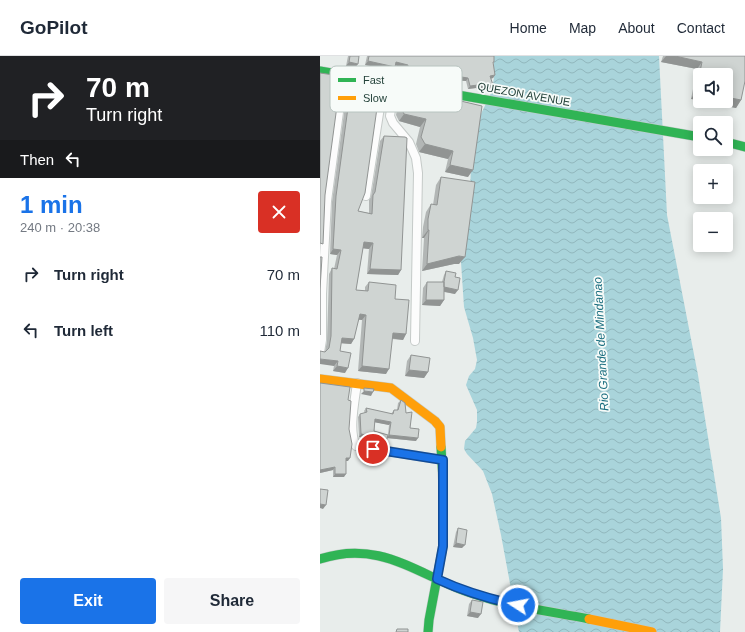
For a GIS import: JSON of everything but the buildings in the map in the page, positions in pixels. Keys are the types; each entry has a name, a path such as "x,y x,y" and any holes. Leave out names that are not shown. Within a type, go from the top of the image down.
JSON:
{"street":[{"name":"QUEZON AVENUE","path":"320,70 330,72"},
{"name":"QUEZON AVENUE","path":"462,96 693,136"},
{"path":"320,352 322,340 322,294 327,201 339,112"},
{"path":"366,196 379,112"},
{"path":"390,112 390,116 393,123 409,142 416,158 418,173 415,342"},
{"path":"733,144 745,147"},
{"path":"320,379 391,388 435,421 442,430 443,546 428,632"},
{"path":"356,383 353,420 354,440 356,446 443,460"},
{"path":"320,559 344,553 374,554 399,560 465,591 494,600 652,632"}],"water":[{"name":"Rio Grande de Mindanao","path":"494,56 659,56 667,215 698,375 721,518 723,569 720,632 519,632 492,494 483,471 464,449 465,441 476,428 477,422 477,410 466,385 469,376 475,369 477,360 473,338 464,307 461,262 470,190 471,167 480,116 492,91"}],"traffic: fast":[{"path":"320,71 330,73"},
{"path":"462,96 693,136"},
{"path":"733,144 745,147"},
{"path":"428,632 443,546 443,481 441,447"},
{"path":"320,559 338,554 372,554 403,564 471,593 516,606 589,619"}],"traffic: slow":[{"path":"320,379 391,388 435,421 440,427 441,447"},
{"path":"589,619 652,632"}],"route":[{"path":"373,449 443,460 443,546 437,579 465,591 494,600 518,605"}]}
